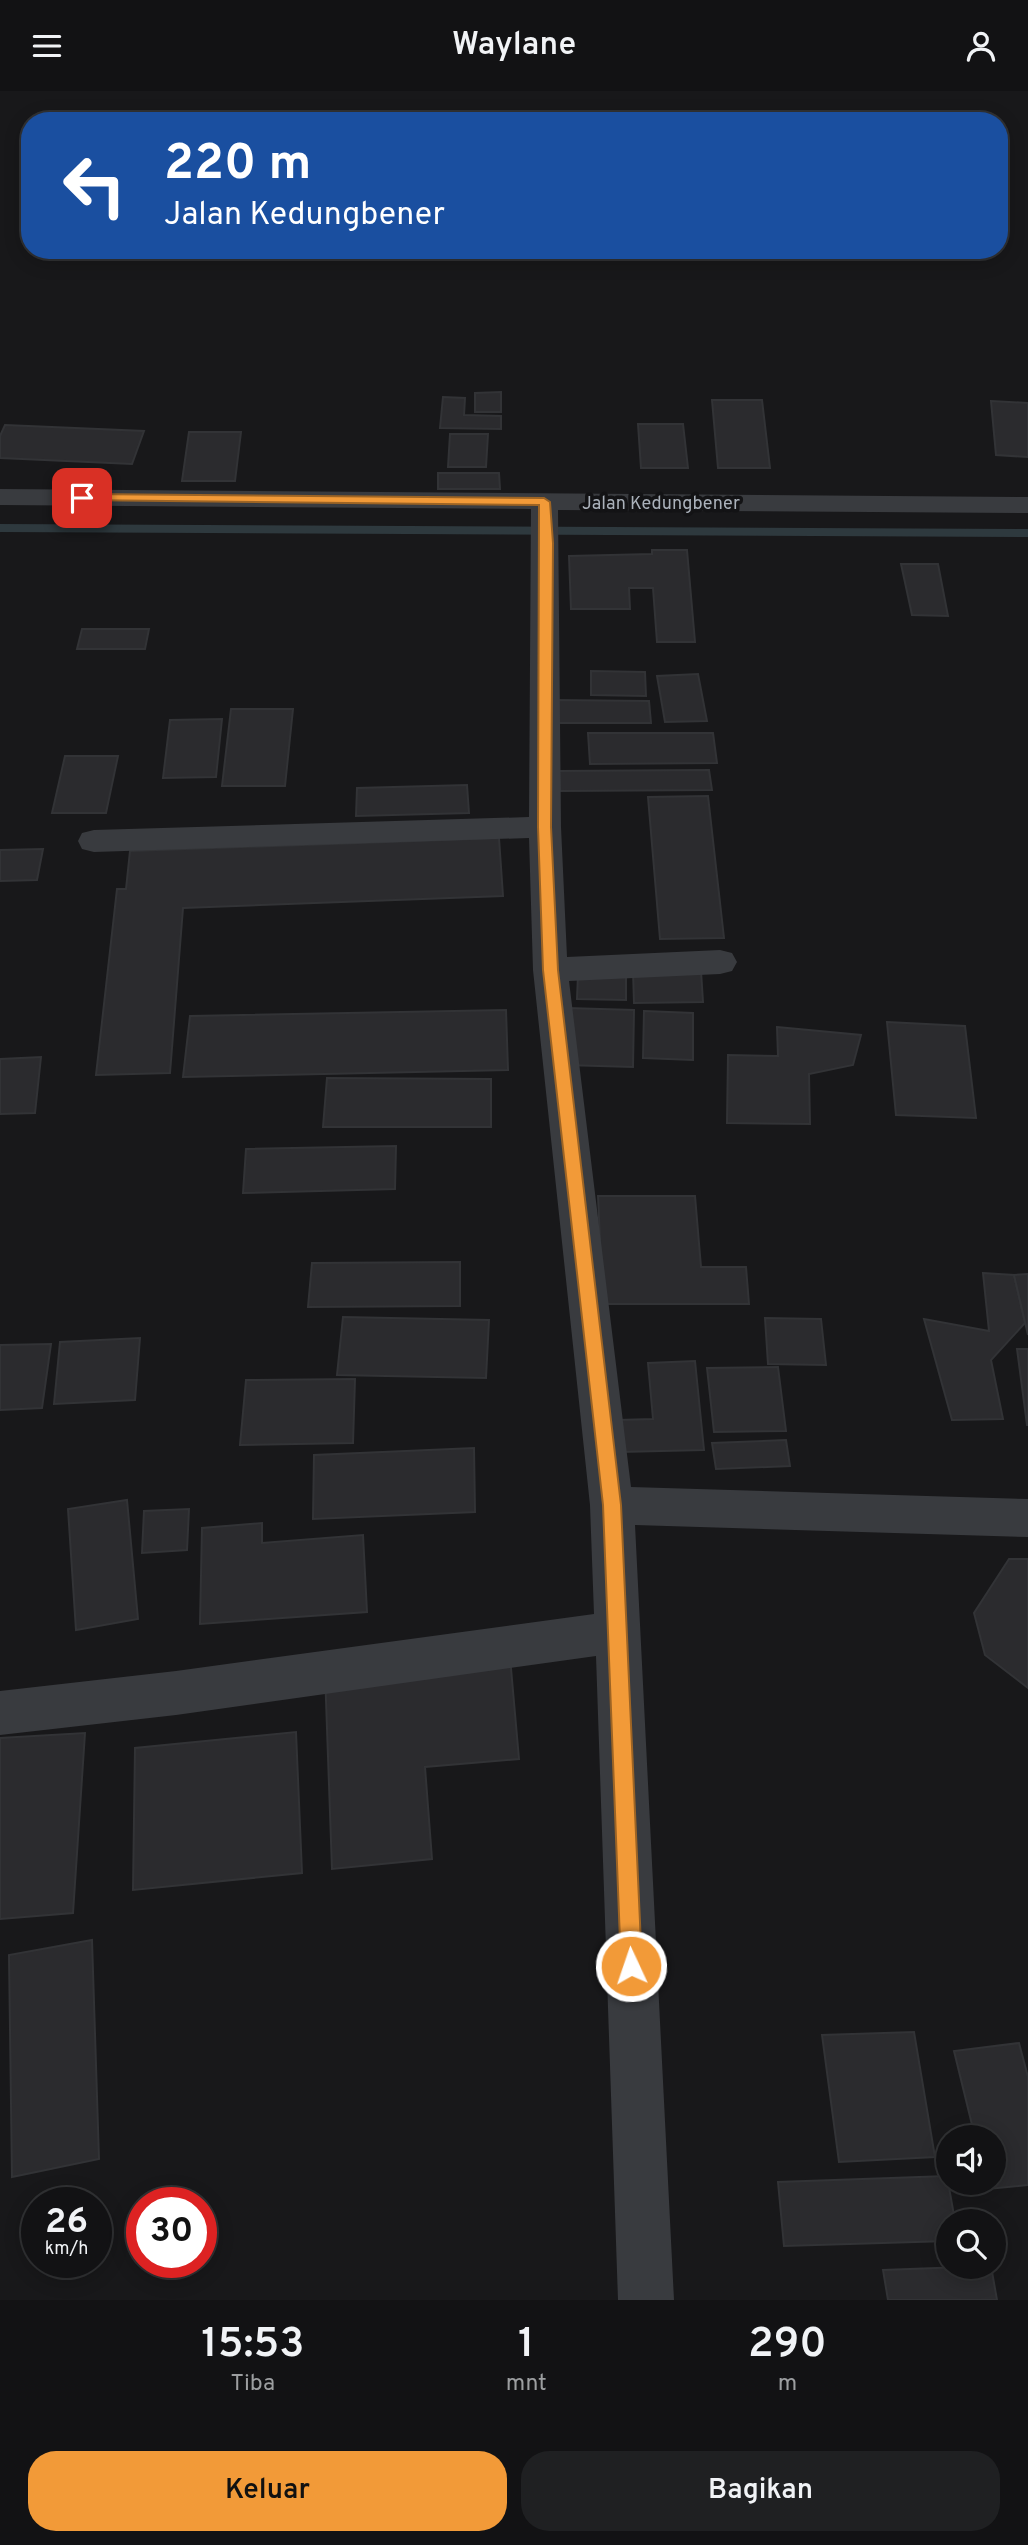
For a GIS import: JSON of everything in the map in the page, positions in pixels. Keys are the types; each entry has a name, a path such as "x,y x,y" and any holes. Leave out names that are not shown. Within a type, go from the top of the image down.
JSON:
{"street":[{"name":"Jalan Kedungbener","path":"0,497 546,521 1028,505"},
{"path":"546,521 545,827 550,970 612,1505 646,2300"},
{"path":"94,841 545,827"},
{"path":"550,970 720,962"},
{"path":"612,1505 1028,1518"},
{"path":"0,1713 176,1693 616,1632"}],"building":[{"path":"501,392 501,412 475,412 475,393"},
{"path":"443,397 465,398 464,415 501,416 501,429 440,428"},
{"path":"712,400 762,400 770,468 718,468"},
{"path":"991,401 1028,403 1028,457 996,455"},
{"path":"638,424 683,424 688,468 641,468"},
{"path":"5,425 144,431 132,464 0,458 0,436"},
{"path":"189,432 241,432 235,481 182,481"},
{"path":"450,434 488,434 486,467 448,467"},
{"path":"438,473 499,473 500,489 438,489"},
{"path":"652,550 687,550 695,642 657,642 653,588 629,588 630,609 571,609 569,556 652,554"},
{"path":"901,564 938,564 948,616 912,615"},
{"path":"82,629 149,629 145,649 77,649"},
{"path":"591,671 645,672 646,696 591,695"},
{"path":"698,674 707,721 665,722 657,676"},
{"path":"551,700 649,701 651,723 552,723"},
{"path":"231,709 293,709 285,786 222,786"},
{"path":"222,719 216,777 163,778 170,720"},
{"path":"588,733 713,733 717,763 590,764"},
{"path":"65,756 118,756 106,813 52,813"},
{"path":"709,770 712,790 560,791 559,771"},
{"path":"467,785 469,813 356,816 357,788"},
{"path":"708,796 724,938 660,939 648,797"},
{"path":"499,838 503,896 183,908 170,1073 96,1075 117,889 126,889 130,851"},
{"path":"43,849 37,880 0,881 0,850"},
{"path":"633,971 701,971 703,1002 634,1003"},
{"path":"578,974 626,975 626,1000 577,999"},
{"path":"567,1008 634,1010 633,1067 565,1065"},
{"path":"506,1010 508,1070 183,1077 190,1016"},
{"path":"644,1011 693,1013 693,1060 643,1058"},
{"path":"887,1022 965,1026 976,1118 896,1115"},
{"path":"777,1027 861,1035 853,1065 809,1074 810,1124 727,1123 728,1055 778,1056"},
{"path":"41,1057 35,1113 0,1114 0,1059"},
{"path":"327,1078 491,1079 491,1127 323,1127"},
{"path":"396,1146 395,1189 243,1193 246,1149"},
{"path":"598,1196 695,1196 701,1267 746,1267 749,1304 603,1304"},
{"path":"460,1262 460,1306 308,1307 312,1263"},
{"path":"983,1273 1014,1275 1025,1323 991,1360 1003,1419 952,1420 924,1319 989,1331"},
{"path":"1028,1274 1028,1335 1014,1275"},
{"path":"343,1317 489,1320 486,1378 337,1375"},
{"path":"765,1318 821,1319 826,1365 768,1364"},
{"path":"140,1338 135,1400 54,1404 60,1342"},
{"path":"51,1344 42,1408 0,1410 0,1345"},
{"path":"1017,1349 1028,1349 1028,1425 1027,1425"},
{"path":"695,1361 704,1450 620,1452 618,1420 653,1419 648,1363"},
{"path":"778,1367 786,1431 714,1432 707,1368"},
{"path":"355,1379 353,1443 240,1445 246,1380"},
{"path":"786,1440 790,1466 716,1469 712,1443"},
{"path":"474,1448 475,1512 313,1519 314,1455"},
{"path":"127,1500 138,1619 76,1630 68,1509"},
{"path":"189,1509 187,1550 142,1553 144,1511"},
{"path":"262,1523 262,1543 363,1535 367,1612 200,1624 202,1528"},
{"path":"1009,1559 1028,1559 1028,1688 985,1655 974,1613"},
{"path":"510,1657 519,1759 425,1767 432,1859 332,1869 325,1672"},
{"path":"296,1732 302,1873 133,1890 135,1748"},
{"path":"85,1733 73,1913 0,1919 0,1738"},
{"path":"92,1940 99,2159 12,2177 9,1955"},
{"path":"914,2032 935,2157 839,2162 822,2035"},
{"path":"1019,2043 1028,2077 1028,2185 1006,2187 1006,2125 972,2125 954,2051"},
{"path":"936,2176 936,2195 950,2195 953,2209 936,2209 936,2241 784,2246 778,2182"},
{"path":"936,2268 936,2279 993,2279 997,2300 888,2300 883,2270"}],"waterway":[{"path":"0,528 1028,533"}],"route":[{"path":"82,498 544,502 547,543 545,827 550,970 612,1505 631,1966"}]}
